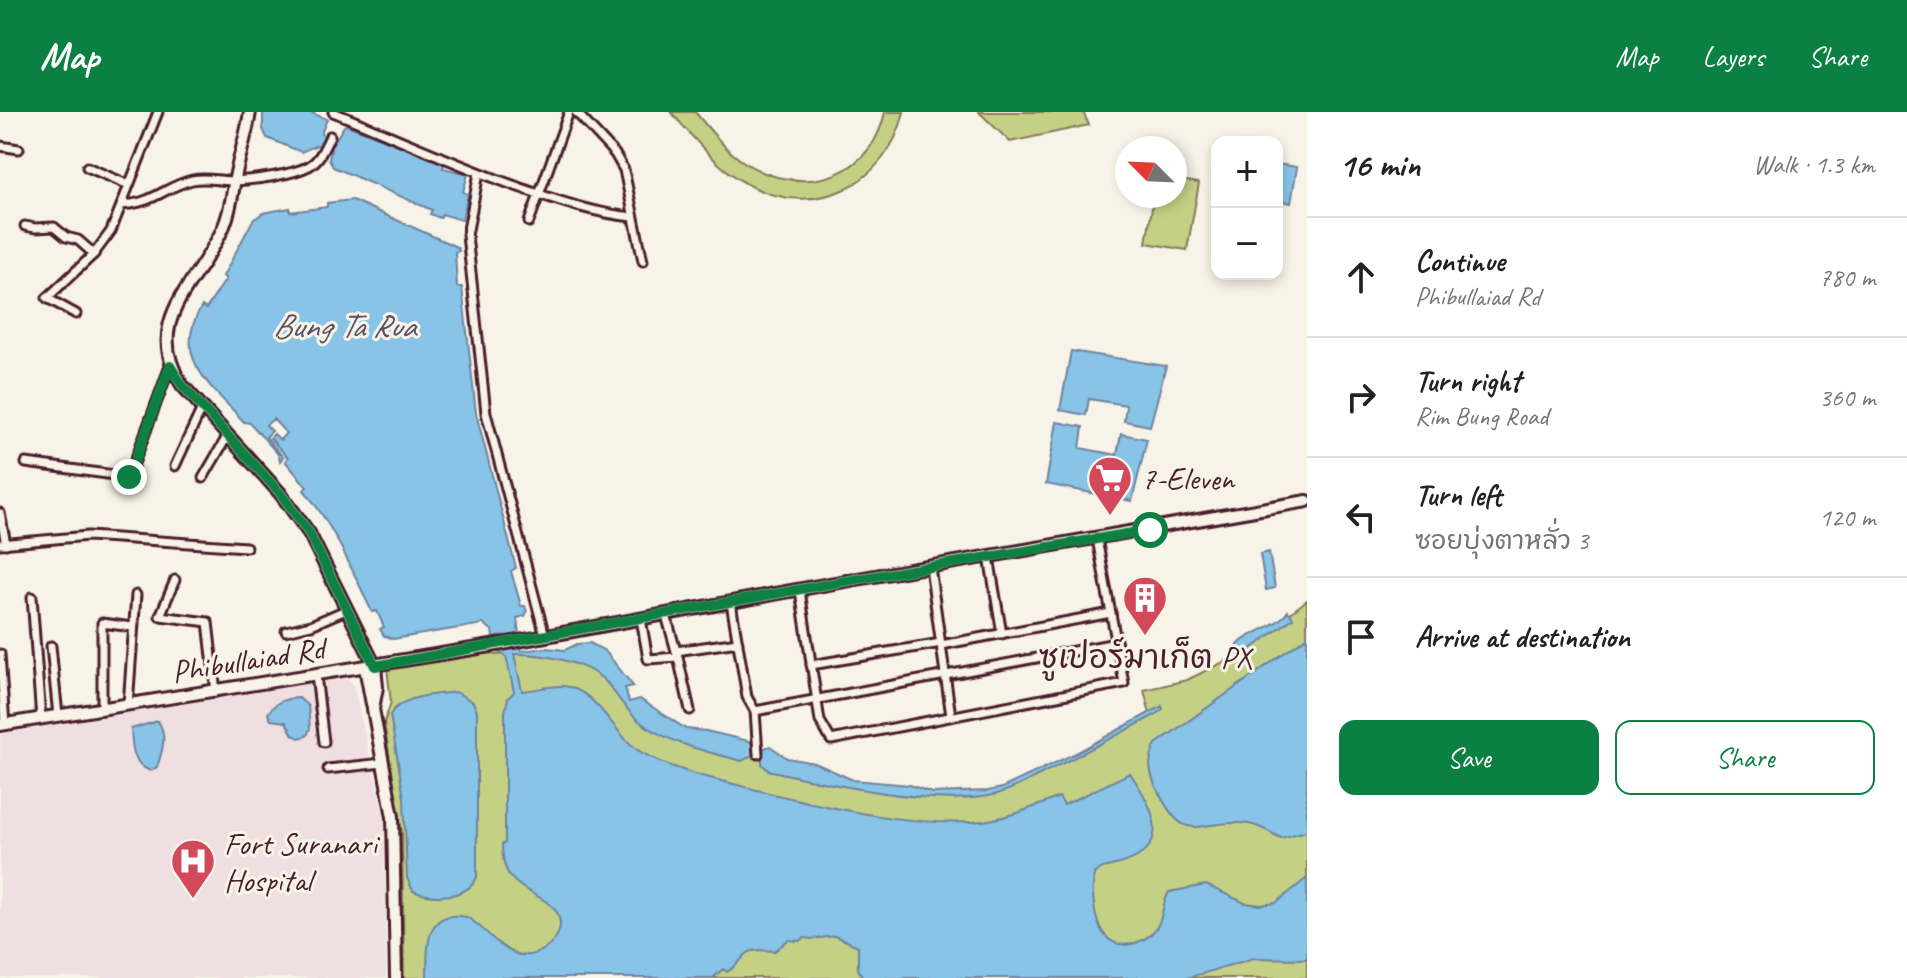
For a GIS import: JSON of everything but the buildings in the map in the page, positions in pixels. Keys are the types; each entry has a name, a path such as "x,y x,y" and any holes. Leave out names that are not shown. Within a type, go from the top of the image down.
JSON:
{"street":[{"path":"76,314 47,298 94,254 111,231 158,112"},
{"path":"250,112 234,181 234,196 224,226 171,316 166,335 170,366 182,385 280,493 309,533 348,609 370,666 377,687 373,709 394,830 396,978"},
{"path":"333,112 479,173 601,214 633,217"},
{"path":"529,222 569,112"},
{"path":"576,112 615,154 624,170 643,261"},
{"path":"122,205 143,204 191,180 234,181 274,176 309,166 330,136"},
{"path":"0,146 19,149"},
{"path":"87,167 129,185"},
{"path":"479,173 467,235 486,413 545,636"},
{"path":"25,226 54,227 66,237 78,240 94,254"},
{"path":"26,463 129,477 170,366"},
{"path":"175,466 203,406"},
{"path":"203,478 228,435"},
{"name":"Phibullaiad Rd","path":"2,725 491,646 1307,501"},
{"path":"0,513 3,544 88,536 246,547"},
{"path":"800,591 820,721 831,740 1124,683 1097,539"},
{"path":"989,557 1002,634"},
{"path":"930,567 951,716"},
{"path":"175,580 160,616 208,622 216,692"},
{"path":"128,705 136,595"},
{"path":"32,597 41,719"},
{"path":"731,603 747,697 755,711 758,754"},
{"path":"286,631 311,625 348,609"},
{"path":"811,665 1111,613"},
{"path":"666,615 690,710"},
{"path":"641,619 648,659 738,642"},
{"path":"102,710 102,623 132,627"},
{"path":"755,711 1116,643"},
{"path":"51,646 58,716"},
{"path":"0,654 2,725"},
{"path":"316,675 324,742"},
{"path":"328,769 383,763"}],"shaded area":[{"name":"Fort Suranari Hospital","path":"347,678 353,684 384,817 386,978 0,978 0,734"}],"green space":[{"path":"671,112 695,112 733,154 754,168 777,177 801,180 823,178 844,170 862,157 876,137 885,112 904,112 895,138 882,159 865,177 822,197 797,199 772,195 736,177 706,151"},
{"path":"979,112 1083,112 1089,125 1010,142"},
{"path":"1187,181 1199,183 1187,250 1146,243 1152,208 1187,208"},
{"path":"1307,600 1307,978 404,978 402,832 384,723 391,702 387,668 487,650 495,655 528,653 576,661 594,670 647,723 764,753 767,766 932,795 995,792 1057,764 1150,714 1144,690 1187,680 1236,656"}],"water":[{"path":"263,112 309,112 327,119 321,134 336,139 347,125 444,163 443,168 468,174 463,192 468,194 462,220 430,214 432,210 333,167 329,159 331,150 317,145 301,152 267,138 263,129"},
{"path":"1283,165 1297,167 1291,203 1283,201"},
{"name":"Bung Ta Rua","path":"352,200 457,247 459,251 455,252 457,287 462,287 476,413 516,568 511,571 521,606 525,606 527,612 525,616 517,618 521,651 546,648 565,650 577,644 590,643 605,651 633,686 625,688 629,702 640,699 686,729 753,742 754,754 742,761 694,748 659,734 636,719 599,676 564,660 514,654 522,691 559,686 576,689 596,704 631,745 678,769 799,800 917,821 972,822 995,819 1059,797 1064,805 1130,773 1146,798 1154,835 1139,856 1094,874 1093,897 1102,932 1119,944 1132,944 1149,936 1157,928 1169,892 1206,885 1245,903 1260,905 1276,903 1307,878 1307,959 1254,958 1187,978 863,978 858,969 858,946 835,936 788,940 775,951 749,952 734,967 727,972 723,969 713,978 427,978 428,943 435,924 442,919 467,917 503,947 525,955 534,954 551,944 559,929 560,920 554,909 517,884 504,865 505,712 508,698 514,692 506,656 495,650 492,630 483,624 393,639 384,636 380,629 384,627 377,611 372,612 333,533 304,490 307,487 270,438 274,434 280,440 286,433 273,419 266,425 272,431 266,437 283,457 280,461 278,454 250,423 244,422 208,383 193,356 190,341 193,324 202,306 206,309 226,279 223,276 253,220 263,213 290,208 290,212 327,207 327,203"},
{"path":"1071,351 1166,366 1150,426 1124,421 1126,405 1089,399 1086,415 1060,410"},
{"path":"1057,422 1083,427 1080,448 1117,455 1121,434 1147,439 1132,501 1046,484"},
{"path":"1269,552 1275,588 1266,590 1260,554"},
{"path":"1288,611 1293,618 1231,664 1238,645 1282,618"},
{"path":"1307,637 1307,831 1281,838 1246,823 1184,825 1168,808 1153,778 1150,762 1156,744"},
{"path":"456,692 473,702 477,711 477,877 466,890 439,896 413,891 407,878 404,798 390,715 395,708 410,700"},
{"path":"299,698 308,706 310,728 307,736 299,738 293,735 286,722 271,720 268,714 281,702"},
{"path":"1162,706 1163,709 1155,715 1019,785 997,794 974,798 883,792 768,770 762,764 762,749 770,746 787,758 815,763 853,780 910,785 932,793 988,791 1002,788 1078,752"},
{"path":"158,721 163,732 163,744 157,767 150,771 136,759 131,729"}],"place":[{"name":"7-Eleven","path":"1110,517"},
{"name":"ซูเปอร์มาเก็ต PX","path":"1145,637"},
{"name":"Fort Suranari Hospital","path":"193,900"}],"route":[{"path":"129,477 170,366 182,385 280,493 309,533 375,666 1150,530"}]}
